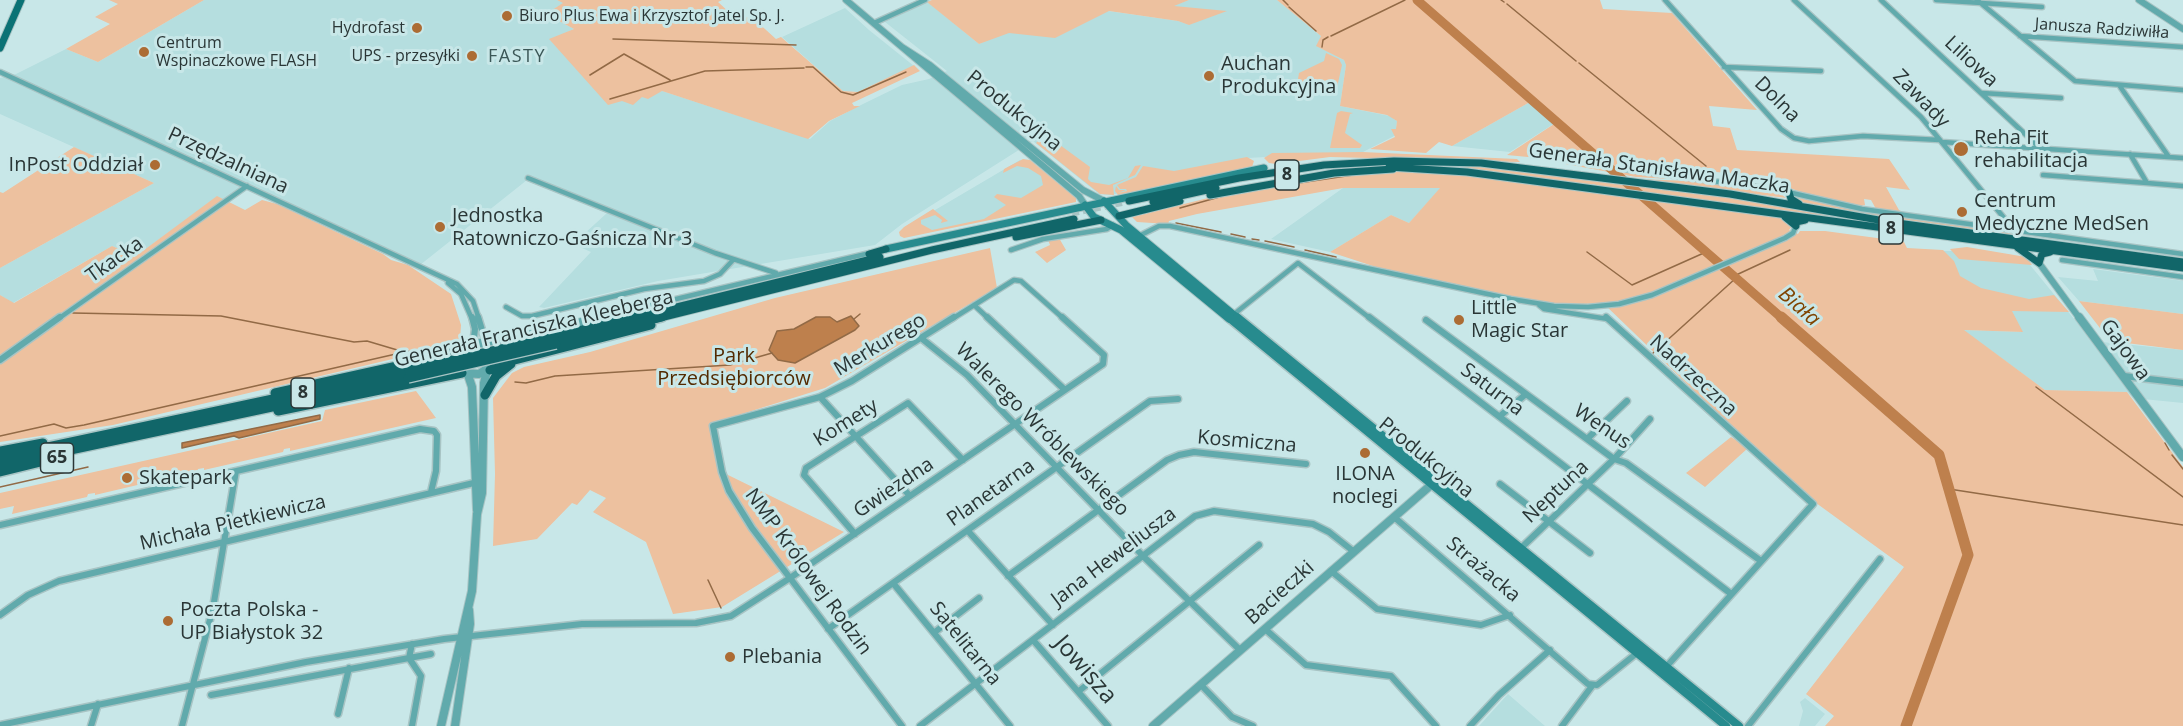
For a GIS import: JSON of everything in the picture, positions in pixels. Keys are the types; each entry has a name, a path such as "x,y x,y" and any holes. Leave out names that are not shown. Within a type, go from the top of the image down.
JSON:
{"highway":[{"path":"1264,168 1350,159 1417,161"},
{"name":"Generała Stanisława Maczka","path":"2183,262 1912,225 1774,202 1524,166 1417,161 1361,162 1287,170 1130,203 1320,170 1384,166 1444,170 2183,268"},
{"path":"1119,216 1290,180 1368,170 1444,170"},
{"path":"1774,202 1784,201 1789,194 1794,202 1807,208"},
{"path":"1770,213 1787,218 1796,226 1799,220 1820,219"},
{"name":"Generała Franciszka Kleeberga","path":"0,465 242,414 1073,216 778,277 712,301"},
{"path":"799,283 852,275 1101,220"},
{"path":"2012,245 2026,251 2039,263 2042,254 2055,251"},
{"path":"778,277 886,249"},
{"path":"608,316 712,301"},
{"path":"488,370 519,359 698,312 712,301"},
{"path":"197,415 296,387 447,355 471,346"},
{"path":"485,394 500,371 519,359"},
{"name":"Generała Franciszka Kleeberga","path":"0,457 197,415 408,374"},
{"path":"242,414 293,409 465,374"},
{"name":"65","path":"0,450 100,436"},
{"name":"65","path":"0,472 113,441"}],"main road":[{"path":"0,48 21,0"},
{"path":"886,249 1264,168"},
{"name":"Produkcyjna","path":"1104,201 1191,284 1433,483 1738,726"},
{"path":"1085,205 1094,217 1101,220 1119,216"},
{"name":"Produkcyjna","path":"1101,220 1113,225 1233,315 1433,483"},
{"name":"Produkcyjna","path":"1518,551 1726,726"}],"street":[{"name":"Produkcyjna","path":"846,0 1083,190 1104,201"},
{"path":"874,23 925,0"},
{"name":"Dolna","path":"1665,0 1784,132 1794,138 1809,141 1863,136 2183,158"},
{"name":"Zawady","path":"1794,0 1921,117 2014,230"},
{"name":"Liliowa","path":"1881,0 2040,147"},
{"path":"1936,0 1979,1 2042,7"},
{"path":"2139,0 2183,29"},
{"path":"1979,1 2075,81 2183,90"},
{"name":"Janusza Radziwiłła","path":"2020,36 2183,47"},
{"path":"1724,67 1821,71"},
{"name":"Produkcyjna","path":"932,71 1079,196 1085,205"},
{"name":"Przędzalniana","path":"0,72 461,287 473,301 489,344"},
{"path":"2119,85 2169,157"},
{"path":"1982,93 2061,98"},
{"path":"2130,154 2147,183"},
{"path":"1623,169 1789,194 1862,209 2183,254"},
{"path":"2043,176 2183,186"},
{"path":"528,178 778,277"},
{"name":"Tkacka","path":"0,360 247,186"},
{"path":"1011,250 1043,239 1107,229 1113,225"},
{"name":"Generała Stanisława Maczka","path":"1139,236 1155,227 1167,226 1538,304 1580,307 1619,304 1652,295 1790,235 1796,226"},
{"path":"1233,315 1298,263 1303,255"},
{"path":"506,307 522,316 532,316 572,304 655,287 704,281 720,274 733,260"},
{"path":"2062,260 2183,277"},
{"name":"Saturna","path":"1298,263 1730,593"},
{"name":"Gajowa","path":"2039,263 2183,457"},
{"path":"752,267 758,273 757,279"},
{"path":"478,482 472,387 456,363 460,355 471,346 489,344 757,279 778,277"},
{"name":"Przędzalniana","path":"442,278 457,290 468,305 475,329 471,346"},
{"name":"Merkurego","path":"713,426 820,397 1018,280"},
{"name":"Gwiezdna","path":"790,578 1103,364 1104,355 1018,280"},
{"name":"Nadrzeczna","path":"1538,304 1544,309 1606,318 1813,504 1761,561"},
{"path":"974,305 1065,390"},
{"name":"Wenus","path":"1426,320 1587,440 1614,459 1626,463 1761,561"},
{"name":"Walerego Wróblewskiego","path":"921,338 952,360 1017,424 1144,557 1240,650"},
{"path":"455,726 469,606 485,394 488,370 499,357 499,350 489,344"},
{"path":"465,374 488,370"},
{"path":"2124,376 2183,383"},
{"path":"1500,416 1526,394"},
{"path":"820,397 910,496"},
{"name":"Planetarna","path":"828,628 1150,401 1178,399"},
{"path":"1587,440 1627,401"},
{"name":"Komety","path":"855,534 804,475 806,468 908,403 963,460"},
{"name":"Neptuna","path":"1518,551 1614,459 1650,419"},
{"name":"NMP Królowej Rodzin","path":"713,426 722,472 729,491 790,578 902,726"},
{"path":"0,525 428,429 437,435 436,471 431,492"},
{"name":"Kosmiczna","path":"1008,576 1167,460 1179,455 1194,452 1306,464"},
{"path":"182,726 213,608 236,471"},
{"name":"Michała Pietkiewicza","path":"0,615 28,595 53,583 478,482"},
{"name":"Bacieczki","path":"1153,726 1330,570 1433,483"},
{"path":"1500,484 1590,553"},
{"name":"Jana Heweliusza","path":"920,726 1195,516 1214,511 1313,524 1329,532 1353,551"},
{"name":"Strażacka","path":"1394,517 1592,686"},
{"path":"968,531 1053,625"},
{"path":"1079,691 1259,545"},
{"path":"1748,726 1880,559"},
{"path":"1666,667 1761,561"},
{"path":"1330,570 1377,609 1481,625 1510,615"},
{"path":"0,725 306,662 464,636 582,624 708,622 745,608 790,578"},
{"name":"Satelitarna","path":"893,583 1010,726"},
{"path":"935,632 979,598"},
{"path":"1265,629 1294,657 1306,664 1391,676 1436,726"},
{"path":"441,726 464,636"},
{"name":"Jowisza","path":"1033,640 1108,726"},
{"path":"412,644 409,658 421,675 412,726"},
{"path":"1470,726 1498,696 1550,650"},
{"path":"1562,726 1592,686 1597,685 1637,653"},
{"path":"211,695 431,654"},
{"path":"304,677 306,662"},
{"path":"338,714 349,668"},
{"path":"1201,684 1232,717 1252,726"},
{"path":"91,726 98,704"}],"shaded area":[{"path":"204,0 557,0 564,3 546,14 574,29 550,40 622,101 662,91 810,139 830,121 863,104 902,85 929,79 947,71 885,22 921,5 917,0 931,0 928,2 979,44 1004,33 1108,11 1178,21 1190,25 1172,6 1189,0 1277,0 1321,36 1317,46 1344,60 1346,65 1340,106 1390,116 1397,121 1396,129 1392,130 1396,135 1363,152 1247,158 1180,179 1111,195 1099,194 1033,141 902,224 875,245 658,281 544,308 539,307 591,252 573,244 607,213 527,180 420,265 250,185 225,201 217,197 136,256 112,246 13,303 0,295 0,268 154,183 0,114 0,78 16,74 66,49 98,62"},
{"path":"845,8 914,66 858,92 843,91 782,37"},
{"path":"1530,102 1555,123 1510,152 1452,146"},
{"path":"1020,160 1052,179 1004,216 925,233 913,223"},
{"path":"1343,188 1441,188 1409,223 1391,215 1330,252 1271,239"},
{"path":"1939,251 1968,251 2026,260 2092,341 2183,350 2183,403 2133,398 2127,392 2045,390 1963,330 2022,332 1981,311"},
{"path":"2093,269 2183,281 2183,314 2079,301 2058,277 2098,281"},
{"path":"851,316 859,326 855,330 795,363 778,360 769,350 777,331 794,329 816,317 830,317 837,322"},
{"path":"320,415 320,419 239,438 234,436 182,448 182,443"},
{"path":"1508,694 1545,726 1479,726"},
{"path":"1805,698 1825,714 1815,726 1799,726 1803,711 1800,702"}],"green space":[{"path":"109,0 204,0 98,62 66,49 110,24 95,17 118,4"},
{"path":"557,0 722,0 718,2 729,12 755,20 776,39 781,37 843,91 858,92 914,65 920,71 852,103 854,106 860,106 829,121 808,139 662,91 648,99 642,97 633,105 622,101 608,105 549,39 574,29 546,14 563,3"},
{"path":"932,0 1189,0 1174,6 1227,11 1189,25 1178,21 1109,11 1055,38 1009,33 979,44 927,2"},
{"path":"1277,0 1600,0 1603,9 1672,13 1757,110 1709,106 1713,126 1730,128 1737,150 1889,159 1910,190 1886,187 1899,210 1904,213 1876,209 1871,200 1864,199 1865,205 1861,206 1814,197 1790,188 1777,188 1761,176 1660,167 1654,169 1654,172 1632,169 1629,163 1617,162 1618,170 1687,180 1636,177 1560,163 1595,167 1594,161 1580,162 1507,155 1554,124 1530,102 1452,146 1439,142 1426,153 1370,149 1395,137 1391,129 1396,129 1397,121 1387,115 1340,106 1346,65 1344,60 1316,46 1321,36"},
{"path":"1326,53 1339,59 1342,65 1336,92 1297,85 1299,73 1324,61"},
{"path":"1341,111 1353,113 1350,114 1345,133 1362,145 1360,148 1330,148 1337,113"},
{"path":"1049,137 1090,167 1088,179 1091,182 1109,185 1128,178 1135,166 1141,165 1135,175 1113,185 1114,195 1100,194 1036,143 1041,138"},
{"path":"74,147 154,183 0,268 0,192 3,193"},
{"path":"1362,152 1517,159 1520,162 1330,157 1276,164 1269,163 1264,158 1272,153"},
{"path":"1247,157 1254,161 1252,167 1118,195 1115,191 1116,186 1119,190 1126,190 1118,193 1127,191 1126,189 1120,189 1117,185 1136,177 1143,166 1174,171"},
{"path":"1023,159 1030,160 1076,198 1076,202 904,238 900,236 899,232 904,227 933,209 948,221 941,223 942,220 935,215 921,220 921,224 932,230 984,219 1006,205 994,197 997,194 1021,198 1043,185 1041,176 1028,168 1017,166 1003,173 1004,169"},
{"path":"1380,164 1510,168 1684,190 2044,246 1609,189 1593,184 1589,186 1448,167"},
{"path":"1401,170 1464,175 1680,202 1782,218 1792,226 1789,230 1798,234 1800,231 1825,231 1904,242 1907,248 1943,250 1954,261 1960,276 1981,288 2029,299 2054,295 2069,312 2012,311 2023,332 1964,330 2045,390 2127,392 2183,467 2183,726 1825,726 1834,716 1806,694 1904,567 1812,500 1744,439 1603,303 1564,305 1528,300 1376,267 1330,252 1391,215 1409,223 1440,188 1343,188 1197,214 1169,221 1168,224 1137,222 1132,217 1220,195 1351,173"},
{"path":"1639,179 1689,181 1780,193 1786,198"},
{"path":"217,196 245,210 262,200 277,204 383,254 391,260 408,265 451,294 461,325 460,340 452,345 113,425 0,442 0,295 14,303 112,246 136,256"},
{"path":"1794,197 1861,211 1992,230 2042,240 1850,212 1797,202"},
{"path":"1059,238 1066,250 1047,263 1035,252 1050,245 1048,240"},
{"path":"1967,247 2026,257 2032,265 1959,259 1950,249"},
{"name":"Park Przedsiębiorców","path":"990,248 997,288 825,388 713,423 722,472 844,532 722,607 673,614 646,542 593,512 606,498 590,490 577,505 572,503 537,539 493,546 495,474 493,398 512,373 524,367 590,352 775,298"},
{"path":"2079,301 2183,314 2183,350 2110,341"},
{"path":"416,391 436,418 290,451 290,448 284,449 283,452 204,470 204,468 198,469 197,472 166,476 146,483 95,495 95,493 88,494 87,497 12,514 14,506 0,509 0,493 322,421 325,410"},
{"path":"1731,437 1748,448 1705,487 1686,473"}],"waterway":[{"path":"1283,0 1288,5"},
{"path":"1331,36 1405,0"},
{"name":"Biała","path":"1417,0 1783,319"},
{"path":"1507,4 1576,61"},
{"path":"1289,7 1316,31"},
{"path":"1322,47 1323,40 1328,37"},
{"path":"613,39 796,45"},
{"path":"590,75 624,54 670,80"},
{"path":"1579,63 1706,166"},
{"path":"806,67 813,67 841,92 853,95 906,72"},
{"path":"610,99 705,71 804,68"},
{"path":"1292,184 1353,175"},
{"path":"1180,208 1223,196"},
{"path":"1176,223 1221,232"},
{"path":"1231,234 1245,237"},
{"path":"1252,239 1259,240"},
{"path":"1265,241 1294,247"},
{"path":"1305,250 1336,257"},
{"path":"1734,276 1790,250"},
{"path":"1587,252 1632,285 1706,252"},
{"path":"1652,354 1736,278"},
{"path":"73,313 221,316 354,342 367,341 404,352"},
{"path":"854,319 860,314"},
{"name":"Biała","path":"1781,317 1939,455 1968,555 1906,726"},
{"path":"0,436 54,424 66,428 84,425 409,351"},
{"path":"515,382 526,383 555,376 730,365 772,353"},
{"path":"2036,387 2183,497"},
{"path":"2165,443 2169,450"},
{"path":"2172,455 2183,469"},
{"path":"0,487 88,467"},
{"path":"1949,489 2183,525"},
{"path":"708,580 721,608"}],"tunnel":[{"path":"1072,213 1129,201"}],"place":[{"name":"Biuro Plus Ewa i Krzysztof Jatel Sp. J.","path":"507,16"},
{"name":"Hydrofast","path":"417,28"},
{"name":"Centrum Wspinaczkowe FLASH","path":"144,52"},
{"name":"UPS - przesyłki","path":"472,56"},
{"name":"Auchan Produkcyjna","path":"1209,76"},
{"name":"Reha Fit rehabilitacja","path":"1961,149"},
{"name":"InPost Oddział","path":"155,165"},
{"name":"Centrum Medyczne MedSen","path":"1962,212"},
{"name":"Jednostka Ratowniczo-Gaśnicza Nr 3","path":"440,227"},
{"name":"Little Magic Star","path":"1459,320"},
{"name":"ILONA noclegi","path":"1365,453"},
{"name":"Skatepark","path":"127,478"},
{"name":"Poczta Polska - UP Białystok 32","path":"168,621"},
{"name":"Plebania","path":"730,657"}],"district":[{"name":"FASTY","path":"517,57"}]}
